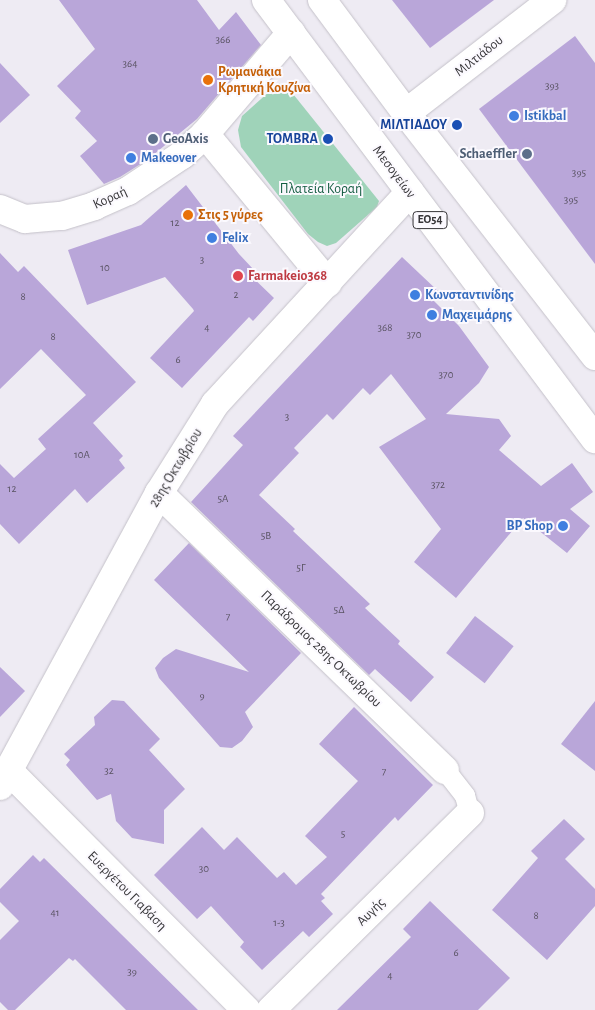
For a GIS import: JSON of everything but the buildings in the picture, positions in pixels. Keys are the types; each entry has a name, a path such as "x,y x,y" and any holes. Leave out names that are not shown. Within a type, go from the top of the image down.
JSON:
{"street":[{"name":"Μεσογείων","path":"266,0 595,439"},
{"path":"322,0 406,113 595,356"},
{"name":"Μιλτιάδου","path":"406,113 552,0"},
{"name":"Κοραή","path":"0,208 25,219 62,216 94,206 128,191 182,155 204,134 291,33"},
{"path":"204,134 328,283"},
{"name":"28ης Οκτωβρίου","path":"4,779 159,493 215,404 410,192"},
{"name":"Παράδρομος 28ης Οκτωβρίου","path":"159,493 445,770 465,796 470,813"},
{"name":"Ευεργέτου Γιαβάση","path":"4,779 246,1010"},
{"name":"Αυγής","path":"271,1010 470,813"}],"green space":[{"name":"Πλατεία Κοραή","path":"279,83 285,84 379,201 377,207 336,243 327,246 308,234 241,147 238,130 242,116"}],"place":[{"name":"Ρωμανάκια Κρητική Κουζίνα","path":"208,80"},
{"name":"Istikbal","path":"514,116"},
{"name":"ΜΙΛΤΙΑΔΟΥ","path":"457,125"},
{"name":"GeoAxis","path":"153,139"},
{"name":"TOMBRA","path":"328,139"},
{"name":"Schaeffler","path":"527,154"},
{"name":"Makeover","path":"131,158"},
{"name":"Στις 5 γύρες","path":"188,215"},
{"name":"Felix","path":"212,238"},
{"name":"Farmakeio368","path":"238,276"},
{"name":"Κωνσταντινίδης","path":"415,295"},
{"name":"Μαχειμάρης","path":"432,315"},
{"name":"BP Shop","path":"563,526"}]}
